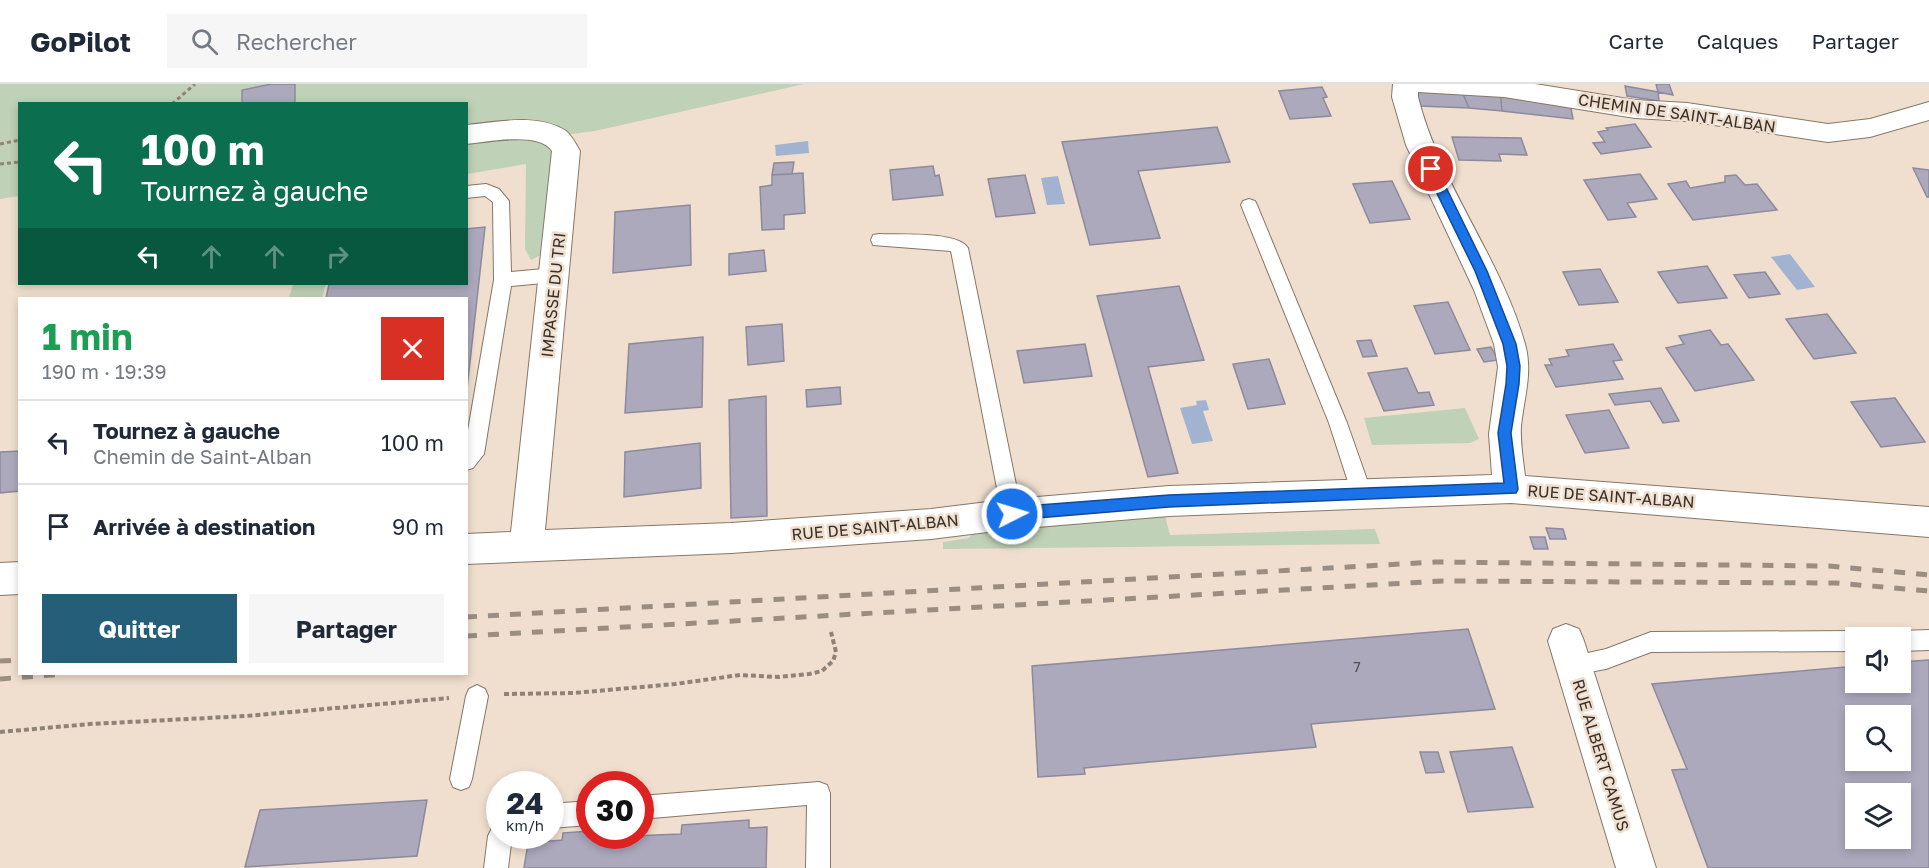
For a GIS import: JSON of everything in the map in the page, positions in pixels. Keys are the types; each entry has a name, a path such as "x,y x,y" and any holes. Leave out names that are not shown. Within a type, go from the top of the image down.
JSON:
{"street":[{"path":"1406,84 1404,94 1407,114 1426,159 1481,271 1509,344 1514,366 1505,433 1511,489"},
{"name":"CHEMIN DE SAINT-ALBAN","path":"1423,84 1504,88 1635,109 1687,112 1828,133 1870,128 1929,111"},
{"name":"IMPASSE DU TRI","path":"468,135 522,131 543,133 558,139 566,151 555,275 525,545"},
{"name":"RUE DE SAINT-ALBAN","path":"468,549 731,538 931,524 1012,514 1169,501 1511,489 1929,522"},
{"path":"0,579 18,578"},
{"name":"RUE ALBERT CAMUS","path":"1569,653 1636,868"}],"lane":[{"path":"468,192 484,189 494,192 501,201 503,280 474,454 468,460"},
{"path":"1250,205 1338,423 1362,494"},
{"path":"879,240 953,244 959,248 1012,514"},
{"path":"503,280 555,275"},
{"path":"1911,640 1929,640"},
{"path":"1569,653 1606,659 1651,642 1845,641"},
{"path":"461,779 477,696"},
{"path":"654,807 819,793 818,868"},
{"path":"496,868 498,849"}],"path":[{"path":"174,102 195,84"},
{"path":"0,144 18,140"},
{"path":"0,164 18,162"},
{"path":"0,732 90,724 246,716 477,696 542,692 573,693 684,683 740,675 779,677 809,674 822,671 833,661 836,652 831,632"}],"green space":[{"path":"0,84 804,84 595,131 564,135 468,130 468,102 18,102 18,196 0,199"},
{"path":"519,134 552,148 541,255 531,260 525,249 526,164 468,174 468,140"},
{"path":"293,285 326,285 322,297 289,297"},
{"path":"1465,408 1479,439 1470,443 1372,445 1364,418"},
{"path":"1159,513 1165,516 1170,535 1375,529 1380,544 943,549 943,542 969,538 975,531"}],"water":[{"path":"808,141 809,153 776,156 775,145"},
{"path":"1058,176 1065,204 1047,205 1041,178"},
{"path":"1790,254 1815,287 1797,290 1771,257"},
{"path":"1206,400 1209,410 1203,411 1213,441 1192,444 1180,408 1197,405 1196,401"}],"building":[{"path":"272,84 295,84 295,102 242,102 242,90"},
{"path":"1656,84 1669,84 1673,95 1658,92"},
{"path":"1625,86 1658,92 1659,101 1627,96"},
{"path":"1322,87 1327,97 1323,98 1331,116 1290,119 1279,91"},
{"path":"1413,87 1461,89 1469,108 1419,106"},
{"path":"1461,89 1500,91 1502,111 1469,108"},
{"path":"1500,91 1570,103 1573,119 1502,111"},
{"path":"1635,124 1651,147 1601,154 1593,143 1605,142 1598,132 1608,130 1606,128"},
{"path":"1217,127 1230,162 1138,171 1160,238 1090,245 1062,142"},
{"path":"1452,137 1521,138 1527,155 1499,154 1501,161 1459,160"},
{"path":"794,162 792,174 772,175 774,163"},
{"path":"933,166 935,176 939,175 943,195 893,200 890,170"},
{"path":"1913,168 1929,170 1929,197 1927,197"},
{"path":"803,173 805,213 784,215 784,229 762,230 760,187 772,185 772,175"},
{"path":"1640,174 1657,199 1627,203 1636,217 1608,220 1584,180"},
{"path":"1025,175 1035,213 996,217 988,179"},
{"path":"1736,175 1745,185 1757,184 1777,210 1693,220 1668,184 1686,181 1690,188 1725,182 1725,176"},
{"path":"1392,181 1410,219 1370,223 1353,184"},
{"path":"690,205 691,265 613,273 615,212"},
{"path":"485,227 468,380 468,297 326,297 329,285 468,285 468,229"},
{"path":"764,250 766,271 729,275 729,254"},
{"path":"1707,266 1727,298 1678,303 1658,272"},
{"path":"1600,269 1618,302 1579,305 1563,272"},
{"path":"1765,272 1780,294 1749,298 1734,275"},
{"path":"1179,286 1204,360 1148,367 1178,473 1148,477 1097,296"},
{"path":"1448,302 1470,350 1435,354 1414,306"},
{"path":"1827,314 1856,353 1814,359 1786,319"},
{"path":"782,324 784,361 748,365 746,327"},
{"path":"1710,330 1721,345 1728,344 1754,380 1695,391 1666,348 1684,344 1679,336"},
{"path":"703,337 702,407 625,413 629,344"},
{"path":"1371,340 1377,356 1363,357 1357,341"},
{"path":"1085,344 1092,376 1024,383 1017,351"},
{"path":"1613,344 1622,360 1613,361 1623,379 1556,387 1545,365 1552,365 1549,359 1569,356 1566,350"},
{"path":"1491,347 1498,360 1484,362 1477,349"},
{"path":"1269,359 1285,404 1248,409 1233,364"},
{"path":"1407,368 1418,393 1429,392 1434,405 1384,411 1368,373"},
{"path":"840,387 841,404 807,407 806,390"},
{"path":"1661,388 1679,421 1663,423 1650,401 1615,405 1609,394"},
{"path":"766,396 767,516 731,518 729,400"},
{"path":"1895,398 1925,442 1881,447 1851,402"},
{"path":"1609,410 1629,448 1585,453 1566,415"},
{"path":"700,443 701,488 624,497 625,452"},
{"path":"18,451 18,491 0,493 0,452"},
{"path":"1546,528 1563,529 1566,539 1550,539"},
{"path":"1530,537 1545,537 1548,549 1534,549"},
{"path":"1468,629 1495,709 1311,724 1316,747 1084,768 1085,774 1038,777 1032,666"},
{"path":"1929,660 1929,868 1708,868 1672,770 1687,769 1652,684 1845,667 1845,693 1911,693 1911,661"},
{"path":"1512,747 1533,807 1468,812 1450,752"},
{"path":"1420,752 1438,752 1444,772 1426,773"},
{"path":"427,800 417,856 245,867 260,810"},
{"path":"749,820 749,828 767,827 766,868 524,868 527,849 564,849 564,833 576,832 576,849 654,849 654,835 681,834 682,825"}],"railway":[{"path":"468,617 1435,562 1829,566 1929,575"},
{"path":"468,636 1443,581 1836,583 1929,591"},
{"path":"0,661 18,660"},
{"path":"0,679 50,675"}],"route":[{"path":"1012,514 1169,501 1511,489 1505,433 1514,366 1509,344 1481,271 1431,169"}]}
